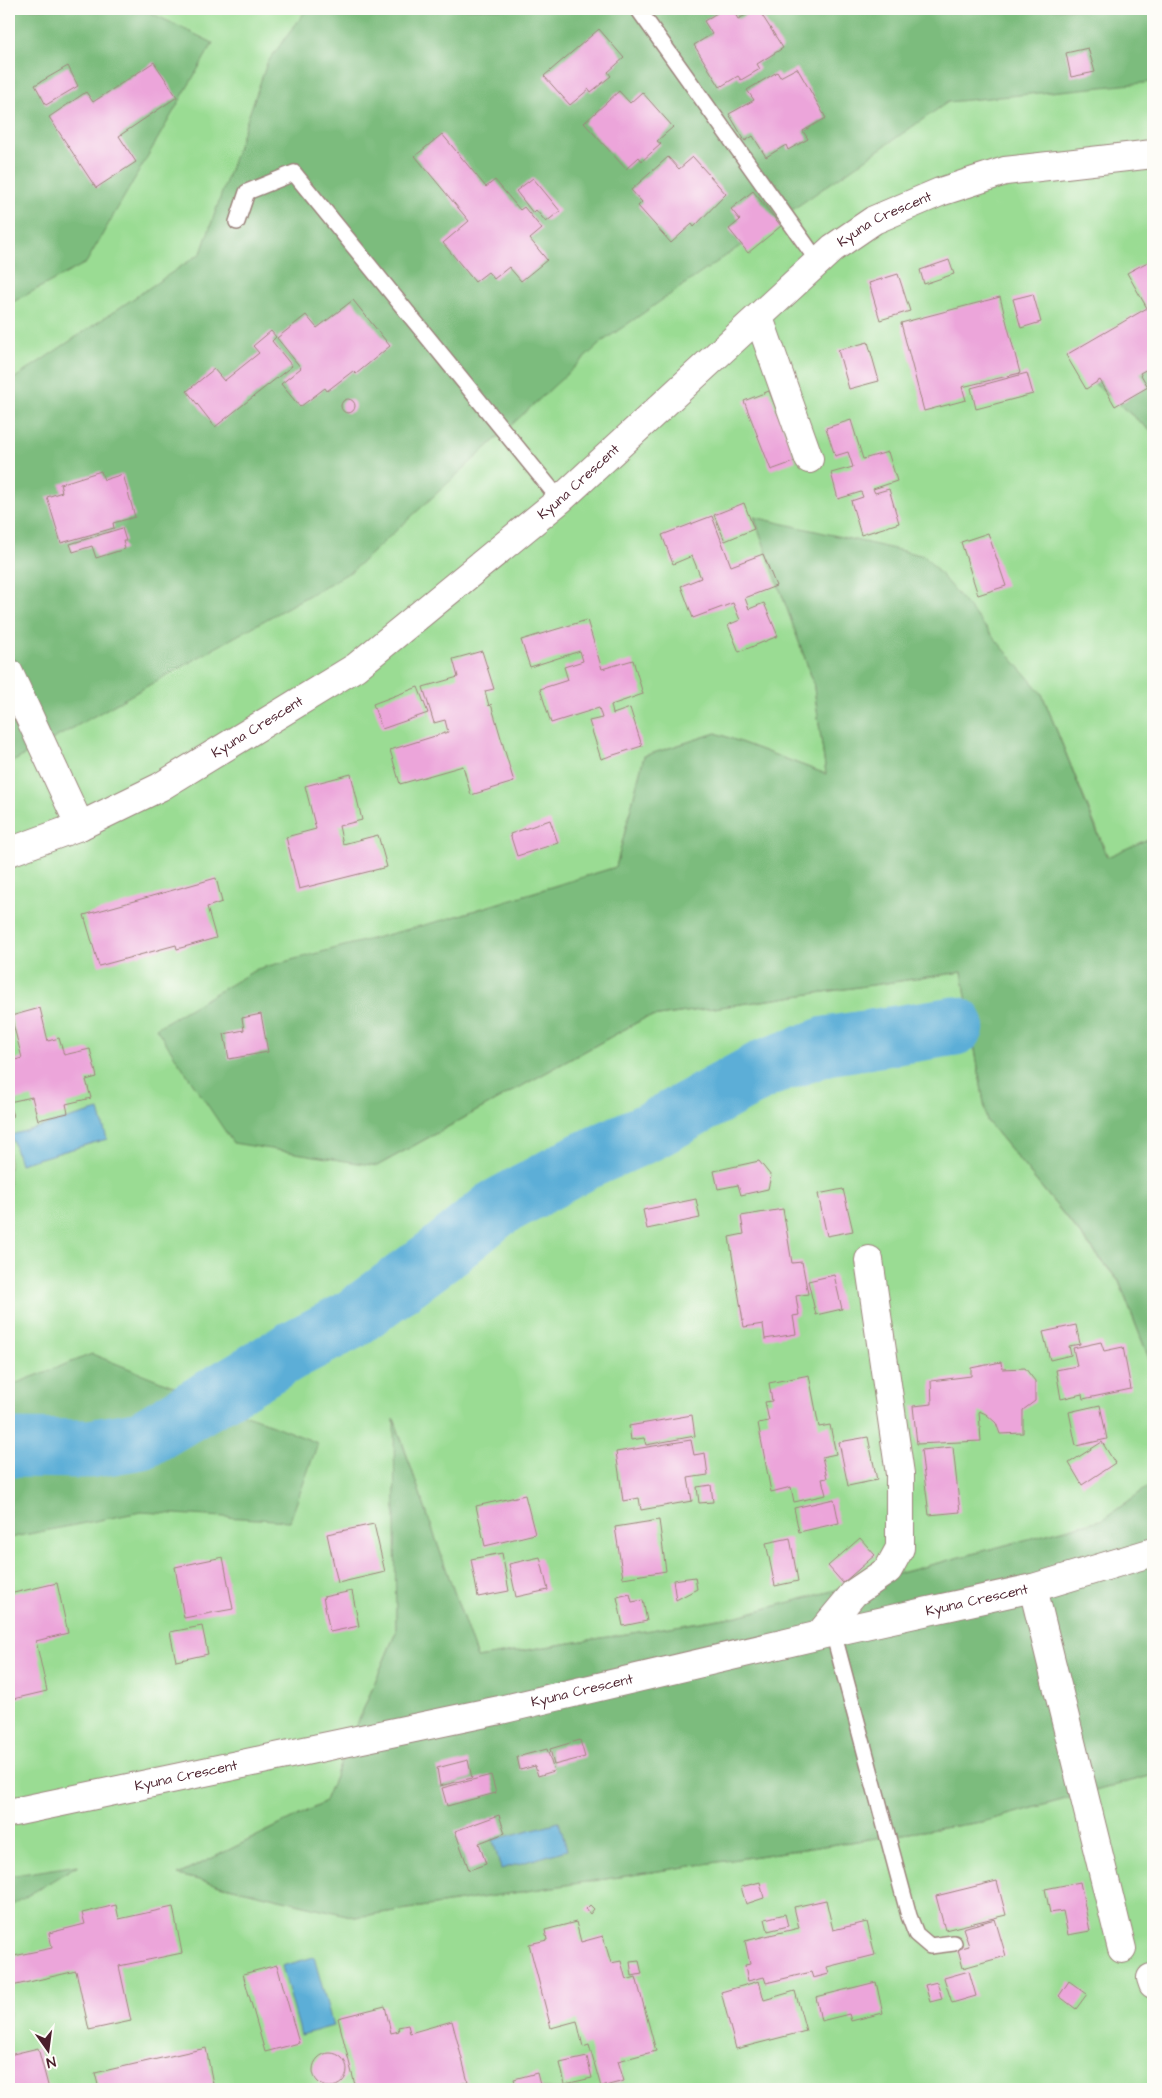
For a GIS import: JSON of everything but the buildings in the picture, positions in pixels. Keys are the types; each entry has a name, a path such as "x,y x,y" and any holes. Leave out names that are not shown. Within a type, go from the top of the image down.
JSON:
{"street":[{"name":"Kyuna Crescent","path":"9,852 80,826 160,787 356,667 560,500 819,263 833,248 874,220 940,192 1005,171 1153,154"},
{"path":"759,318 809,459"},
{"path":"9,673 80,826"},
{"path":"826,1633 854,1593 888,1570 900,1548 900,1474 869,1260"},
{"name":"Kyuna Crescent","path":"9,1813 500,1710 826,1633 1033,1588 1153,1552"},
{"path":"1033,1588 1122,1949"}],"lane":[{"path":"638,9 819,263"},
{"path":"237,222 247,192 294,172 560,500"},
{"path":"826,1633 916,1934 930,1946 954,1943"}],"green space":[{"path":"9,9 143,9 213,43 86,263 9,304"},
{"path":"96,9 1153,9 1153,326 1076,368 1153,433 1153,837 1108,857 1042,694 754,517 813,681 826,774 716,733 644,756 616,867 447,919 377,1166 645,1018 962,972 987,1121 1119,1282 1153,1369 1153,1483 1104,1519 738,1616 477,1658 395,1421 396,1632 324,1803 178,1875 355,1917 982,1822 1153,1775 1153,2089 9,2089 9,92"},
{"path":"307,9 1153,9 1153,82 948,102 603,341 352,571 9,764 9,382 201,253 267,63"},
{"path":"1153,326 1153,433 1076,368"},
{"path":"754,517 925,556 1042,694 1107,857 1153,837 1153,1369 1119,1281 987,1121 962,972 645,1018 377,1166 233,1143 156,1028 257,969 447,919 616,867 644,756 716,733 826,774 813,681"},
{"path":"92,1354 318,1443 290,1521 141,1512 9,1538 9,1386"},
{"path":"394,1419 477,1658 738,1616 1104,1519 1153,1483 1153,1775 982,1822 355,1917 178,1875 324,1803 396,1632"},
{"path":"78,1865 9,1907 9,1876"}],"water":[{"path":"99,1110 107,1139 20,1164 11,1135"},
{"path":"559,1822 567,1850 501,1869 493,1840"},
{"path":"314,1957 333,2026 301,2035 282,1966"}],"waterway":[{"path":"9,1448 89,1449 142,1440 291,1351 351,1320 441,1254 496,1209 584,1161 653,1130 766,1068 826,1046 955,1026"}]}
